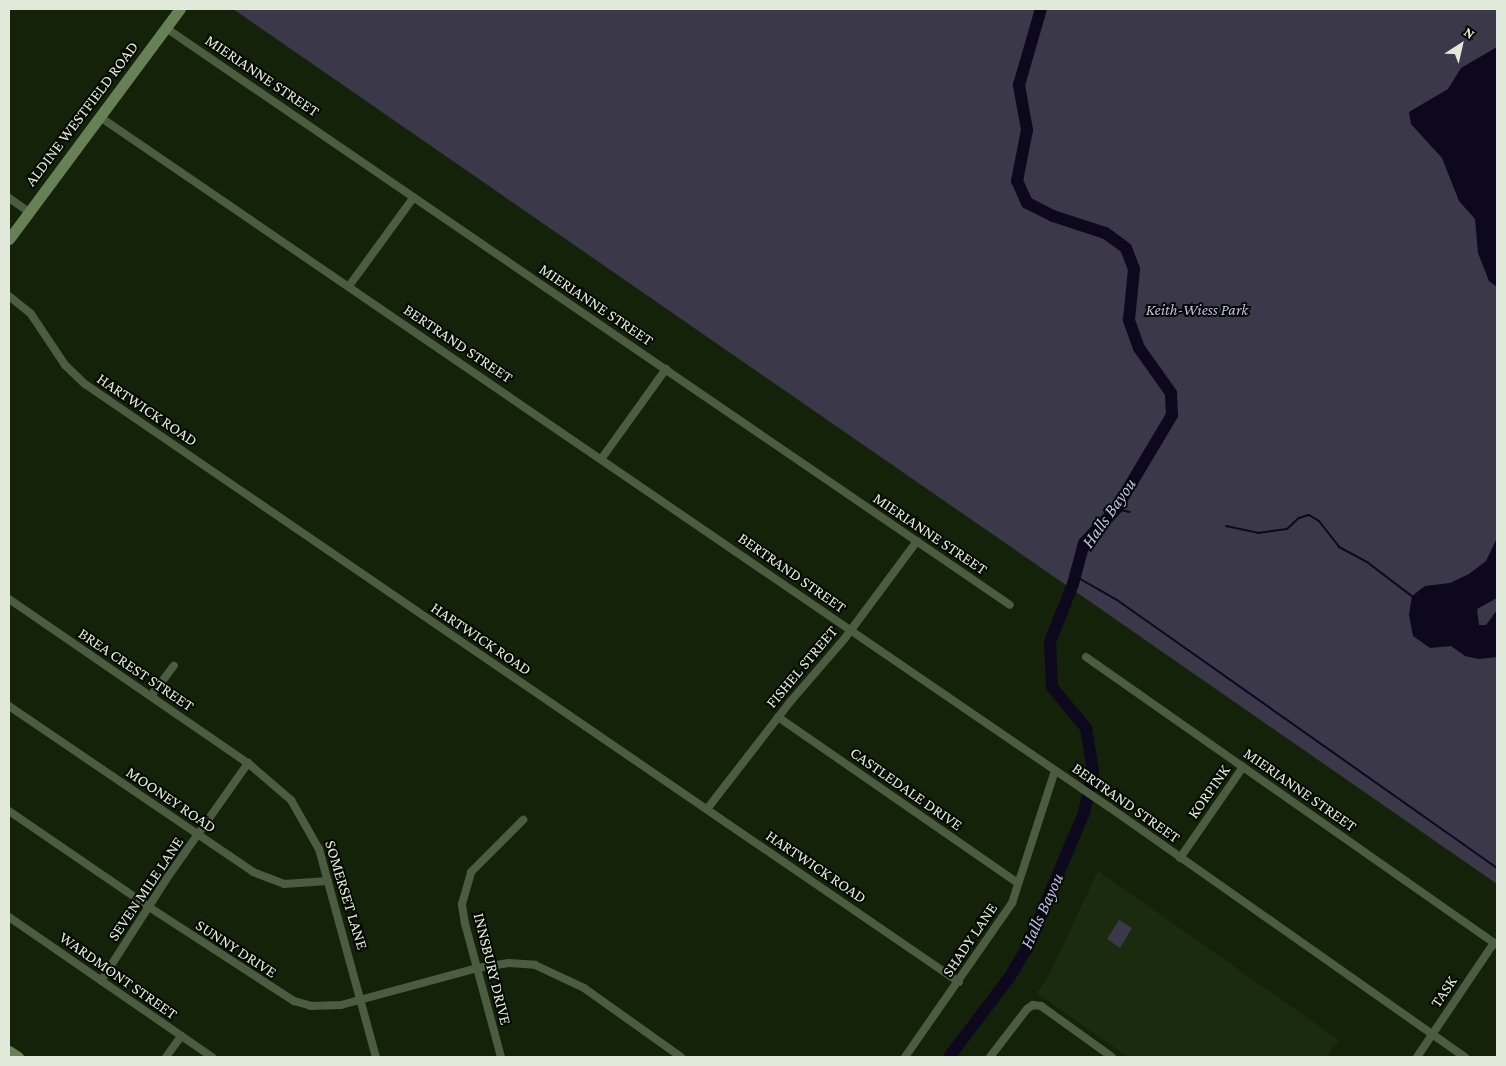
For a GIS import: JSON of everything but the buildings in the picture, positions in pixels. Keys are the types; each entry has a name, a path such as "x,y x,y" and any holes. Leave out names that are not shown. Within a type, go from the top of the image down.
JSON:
{"main road":[{"name":"ALDINE WESTFIELD ROAD","path":"9,239 180,9"},
{"path":"9,1051 18,1057"}],"street":[{"name":"MIERIANNE STREET","path":"166,28 1010,605"},
{"name":"BERTRAND STREET","path":"100,117 602,458 1109,807 1465,1057"},
{"path":"349,286 414,197"},
{"path":"9,198 29,212"},
{"name":"HARTWICK ROAD","path":"9,296 31,314 65,365 85,384 959,982"},
{"path":"602,458 666,369"},
{"name":"FISHEL STREET","path":"707,809 778,717 851,630 917,541"},
{"name":"BREA CREST STREET","path":"9,599 248,764"},
{"name":"MIERIANNE STREET","path":"1086,657 1496,944"},
{"path":"151,696 174,666"},
{"name":"MOONEY ROAD","path":"9,706 198,835 276,883 328,881"},
{"name":"CASTLEDALE DRIVE","path":"778,717 1018,883"},
{"name":"SEVEN MILE LANE","path":"101,981 149,907 248,764"},
{"name":"SOMERSET LANE","path":"248,764 279,787 302,814 319,849 376,1057"},
{"name":"KORPINK","path":"1180,858 1243,767"},
{"name":"SHADY LANE","path":"905,1057 1004,917 1018,883 1055,771"},
{"name":"SUNNY DRIVE","path":"9,810 149,907 294,1001 327,1007 361,1001 477,968"},
{"name":"INNSBURY DRIVE","path":"501,1057 463,915 466,885 472,872 523,820"},
{"name":"WARDMONT STREET","path":"9,917 212,1057"},
{"name":"TASK","path":"1417,1057 1496,944"},
{"path":"477,968 526,963 553,970 584,988 681,1057"},
{"path":"990,1057 1027,1009 1037,1005 1046,1009 1112,1057"},
{"path":"166,1057 181,1036"}],"shaded area":[{"path":"1497,47 1497,287 1489,281 1478,253 1475,219 1459,201 1442,158 1411,124 1409,112 1448,89 1461,68"},
{"path":"1497,538 1497,598 1477,609 1479,625 1486,625 1497,610 1497,657 1479,659 1465,656 1451,646 1430,648 1413,636 1409,615 1412,596 1425,586 1450,583 1469,574 1486,561"},
{"path":"1098,871 1339,1040 1326,1057 1128,1057 1037,993 1049,975"}],"green space":[{"name":"Keith-Wiess Park","path":"233,9 1497,9 1497,884 1105,612"},
{"path":"1119,920 1132,928 1120,948 1107,939"}],"waterway":[{"name":"Halls Bayou","path":"949,1057 1009,978 1026,950 1084,813 1093,771 1086,728 1052,687 1050,642 1073,584 1084,543 1116,509 1172,415 1171,393 1139,348 1129,320 1134,269 1126,248 1105,233 1053,216 1027,203 1017,181 1027,130 1019,85 1041,9"},
{"path":"1116,509 1130,512"},
{"path":"1226,526 1258,533 1287,529 1299,518 1309,515 1319,521 1339,547 1367,562 1413,597"},
{"path":"1075,576 1117,600 1497,868"}]}
